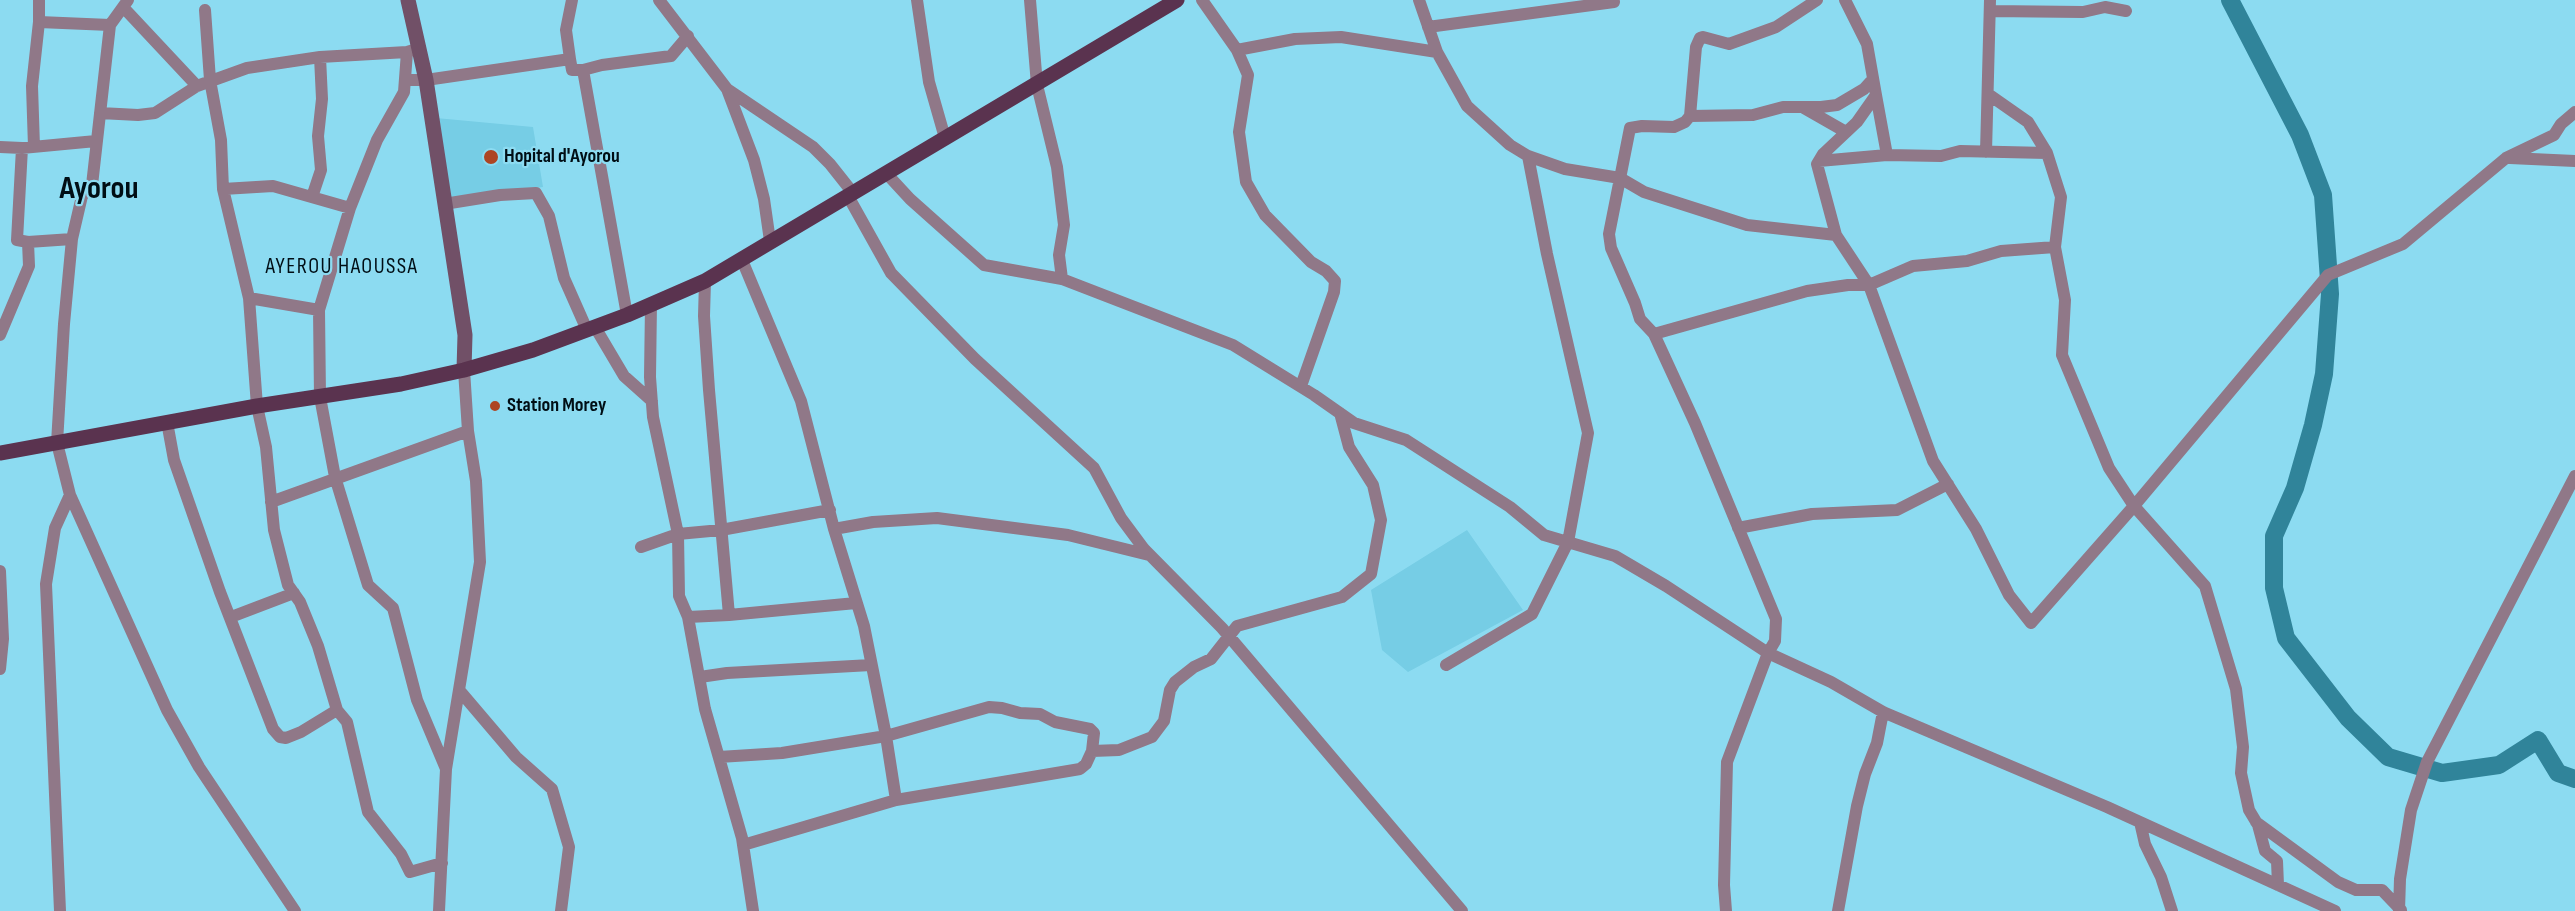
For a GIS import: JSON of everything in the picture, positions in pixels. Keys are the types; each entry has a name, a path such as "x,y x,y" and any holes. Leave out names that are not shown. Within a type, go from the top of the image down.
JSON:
{"main road":[{"path":"0,453 257,406 401,384 464,370 533,350 591,329 705,281 1177,0"}],"street":[{"path":"39,0 28,147 17,240 28,242 72,239"},
{"path":"408,0 414,50 426,80 465,335 464,370 468,431 476,481 480,562 446,769 438,911"},
{"path":"572,0 566,30 572,70 671,56 688,36"},
{"path":"659,0 727,89 754,160 764,199 770,241"},
{"path":"917,0 929,82 945,138"},
{"path":"1030,0 1037,85 1057,167 1064,225 1059,255 1062,279"},
{"path":"1202,0 1236,50 1248,75 1239,132 1246,182 1265,215 1311,262 1326,271 1335,281 1334,292 1300,387"},
{"path":"1419,0 1437,52 1467,106 1510,145 1528,156 1565,170 1620,178 1644,192 1747,225 1836,235"},
{"path":"1726,911 1724,885 1727,762 1768,653 1775,642 1776,619 1695,423 1654,334 1640,319 1608,240 1630,128 1642,126 1674,128 1690,116 1696,47 1700,38 1729,45 1776,27 1817,0"},
{"path":"1845,0 1866,44 1887,155"},
{"path":"2054,11 2067,0"},
{"path":"1986,152 1990,6 2083,12 2105,7 2126,11 2122,0"},
{"path":"1428,27 1614,2"},
{"path":"196,86 126,4 110,25 92,185 82,196 72,239 57,443 70,495 167,710 198,767 295,911"},
{"path":"205,10 210,80 221,140 223,189 249,298 257,406 266,447 273,530 288,585 300,602 318,646 337,710 347,722 368,812 400,854 410,872 442,862"},
{"path":"39,22 110,25"},
{"path":"1236,50 1295,39 1341,37 1437,52"},
{"path":"100,113 138,115 155,113 196,86 247,68 320,57 414,50"},
{"path":"414,50 405,80 404,92 377,140 350,208 319,310 320,396 336,477 368,585 393,608 417,700 446,769"},
{"path":"312,197 321,170 318,136 322,99 320,57"},
{"path":"405,80 426,80 570,59"},
{"path":"583,70 627,315"},
{"path":"1690,116 1753,115 1783,107 1836,105 1858,94 1873,79"},
{"path":"727,89 813,147 830,164 851,194 891,273 975,359 1094,468 1121,518 1150,555 1228,635 1461,911"},
{"path":"1988,94 2028,122 2047,153 2061,197 2055,247 2065,300 2062,355 2109,468 2134,506 2205,586 2236,689 2243,747 2241,773 2249,810 2265,851 2277,861 2278,885"},
{"path":"1876,95 1857,122 1816,164 1836,235 1869,285 1933,461 1976,529 2009,596 2031,623 2134,506 2328,275 2403,244 2506,158 2554,135 2561,124 2575,112"},
{"path":"1800,106 1846,132"},
{"path":"0,147 96,141"},
{"path":"1819,161 1887,155 1941,156 1960,151 2047,153"},
{"path":"1446,665 1532,614 1568,542 1588,433 1547,254 1528,156"},
{"path":"2506,158 2575,161"},
{"path":"886,173 910,199 984,265 1062,279 1233,345 1354,423 1406,440 1510,507 1544,535 1615,556 1666,586 1768,653 1831,682 1883,712 2140,822 2335,911"},
{"path":"223,189 273,186 350,208"},
{"path":"444,204 500,195 536,194 549,216 564,278 591,329 624,376 652,401"},
{"path":"0,335 29,267 28,242"},
{"path":"1654,334 1807,291 1848,285 1869,285 1913,266 1967,261 2001,251 2055,247"},
{"path":"742,260 801,401 834,529 864,626 896,800"},
{"path":"705,281 705,326 729,615"},
{"path":"249,298 319,310"},
{"path":"651,304 653,417 678,534 679,596 688,617 705,709 743,845 753,911"},
{"path":"1092,751 1119,750 1152,737 1164,721 1170,690 1175,681 1194,667 1211,659 1237,626 1342,597 1371,574 1381,520 1373,485 1349,447 1340,413"},
{"path":"167,422 174,460 273,729 280,737 286,738 301,732 337,710"},
{"path":"271,502 468,431"},
{"path":"2400,910 2400,879 2411,810 2427,762 2575,476"},
{"path":"1738,528 1812,514 1897,510 1948,484"},
{"path":"60,911 46,585 55,528 70,495"},
{"path":"641,547 678,534 721,530 830,510"},
{"path":"834,529 873,522 938,518 1068,535 1150,555"},
{"path":"0,571 0,669"},
{"path":"231,617 294,593"},
{"path":"688,617 856,603"},
{"path":"700,677 727,673 871,665"},
{"path":"459,690 516,758 552,789 569,847 561,911"},
{"path":"719,757 782,753 886,736 989,707 1040,714 1055,722 1090,729 1094,733 1092,751 1086,764 1080,769 896,800 743,845"},
{"path":"1838,911 1864,774 1877,743 1883,712"},
{"path":"2255,821 2338,882 2356,890 2382,891 2400,910"},
{"path":"2140,822 2145,844 2161,877 2172,911"}],"shaded area":[{"name":"Hopital d'Ayorou","path":"436,118 533,127 543,187 451,200"},
{"path":"1467,530 1523,610 1408,672 1382,650 1371,590"}],"waterway":[{"path":"2230,0 2300,135 2323,195 2330,294 2324,374 2313,425 2295,488 2274,536 2274,588 2286,638 2348,718 2388,757 2442,773 2499,765 2538,740 2558,773 2575,779"}],"place":[{"name":"Hopital d'Ayorou","path":"491,157"},
{"name":"Station Morey","path":"495,406"}],"district":[{"name":"Ayorou","path":"99,190"},
{"name":"AYEROU HAOUSSA","path":"342,267"}]}
